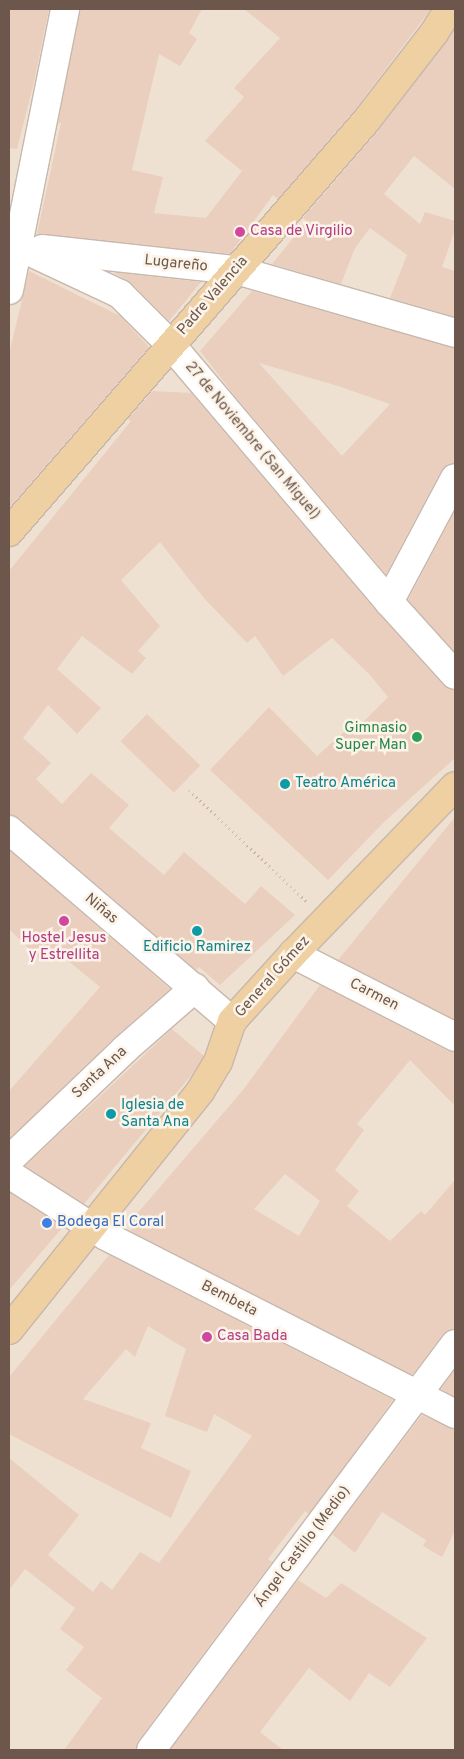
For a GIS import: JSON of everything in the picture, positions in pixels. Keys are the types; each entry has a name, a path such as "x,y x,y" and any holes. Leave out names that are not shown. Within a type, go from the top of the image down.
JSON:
{"main road":[{"name":"Padre Valencia","path":"9,532 366,121 434,33 450,9"},
{"name":"General Gómez","path":"9,1330 201,1090 218,1062 232,1021 324,920 455,786"}],"street":[{"path":"9,290 13,246 65,9"},
{"name":"Lugareño","path":"13,246 236,270 455,333"},
{"name":"27 de Noviembre (San Miguel)","path":"13,246 120,294 171,345 389,602 455,675"},
{"path":"389,602 455,478"},
{"name":"Niñas","path":"9,830 232,1021"},
{"name":"Carmen","path":"293,954 455,1037"},
{"name":"Santa Ana","path":"9,1160 125,1049 194,988"},
{"name":"Bembeta","path":"9,1174 92,1228 416,1396 455,1414"},
{"name":"Ángel Castillo (Medio)","path":"151,1750 455,1344"}],"path":[{"path":"189,790 324,920"}],"shaded area":[{"path":"9,9 455,9 455,1750 9,1750"}],"building":[{"path":"9,9 49,9 34,82 17,149 9,148"},
{"path":"80,9 202,9 189,33 197,39 180,66 159,54 132,170 163,177 154,213 206,218 242,171 205,141 244,97 234,88 280,38 244,9 431,9 354,111 278,199 273,195 230,254 37,234 61,123 58,123"},
{"path":"455,28 455,189 414,156 384,194 420,224 425,212 455,221 455,230 442,267 455,271 455,317 390,298 407,255 370,228 355,248 341,284 272,264 307,221 303,218 378,131"},
{"path":"29,271 120,316 149,347 9,508 9,354"},
{"path":"113,272 201,282 169,321 131,283"},
{"path":"252,291 455,348 455,462 447,465 441,471 386,574 235,396 200,351","holes":["259,363 338,386 390,404 342,456"]},
{"path":"153,391 191,393 377,612 443,685 455,690 455,758 384,822 328,880 210,770 269,707 317,756 351,726 355,730 388,697 370,675 332,638 283,676 255,636 247,643 203,597 160,542 121,580 160,626 138,651 146,658 132,674 82,636 57,669 101,708 77,734 48,705 23,738 51,763 36,779 62,804 91,773 129,805 109,828 164,875 184,852 245,904 261,886 295,915 220,985 199,967 196,970 19,818 9,815 9,571 131,421 128,419"},
{"path":"455,511 455,652 408,600"},
{"path":"147,714 200,765 174,793 121,741"},
{"path":"455,817 455,1017 453,1019 338,960"},
{"path":"9,850 170,989 114,1038 9,1139 9,1091 100,987 56,951 42,961 9,929"},
{"path":"320,985 455,1053 455,1106 410,1060 357,1124 364,1130 335,1170 359,1191 347,1206 390,1241 421,1211 425,1215 455,1180 455,1329 448,1330 442,1335 412,1375 130,1231 136,1225 130,1222 243,1090","holes":["285,1174 320,1201 299,1236 254,1209"]},
{"name":"Iglesia de Santa Ana","path":"172,1029 204,1056 193,1073 84,1204 25,1166"},
{"path":"9,1192 63,1227 9,1290"},
{"path":"109,1255 393,1400 309,1514 305,1511 268,1559 272,1562 138,1741 136,1750 64,1750 102,1698 66,1670 84,1647 60,1629 75,1608 25,1569 9,1590 9,1458 79,1515 48,1555 93,1592 101,1581 112,1590 140,1552 159,1563 252,1436 214,1414 207,1432 165,1416 186,1349 148,1326 135,1357 126,1349 83,1399 151,1423 141,1448 191,1471 171,1518 9,1434 9,1377"},
{"path":"455,1370 455,1397 441,1389"},
{"path":"422,1415 455,1430 455,1531 442,1557 423,1546 426,1540 382,1512 355,1553 332,1534"},
{"path":"298,1580 326,1598 341,1583 427,1638 390,1687 369,1673 350,1701 309,1668 260,1732 283,1750 170,1750"}],"place":[{"name":"Casa de Virgilio","path":"240,232"},
{"name":"Gimnasio Super Man","path":"417,737"},
{"name":"Teatro América","path":"285,784"},
{"name":"Hostel Jesus y Estrellita","path":"64,921"},
{"name":"Edificio Ramirez","path":"197,931"},
{"name":"Iglesia de Santa Ana","path":"111,1114"},
{"name":"Bodega El Coral","path":"47,1223"},
{"name":"Casa Bada","path":"207,1337"}]}
